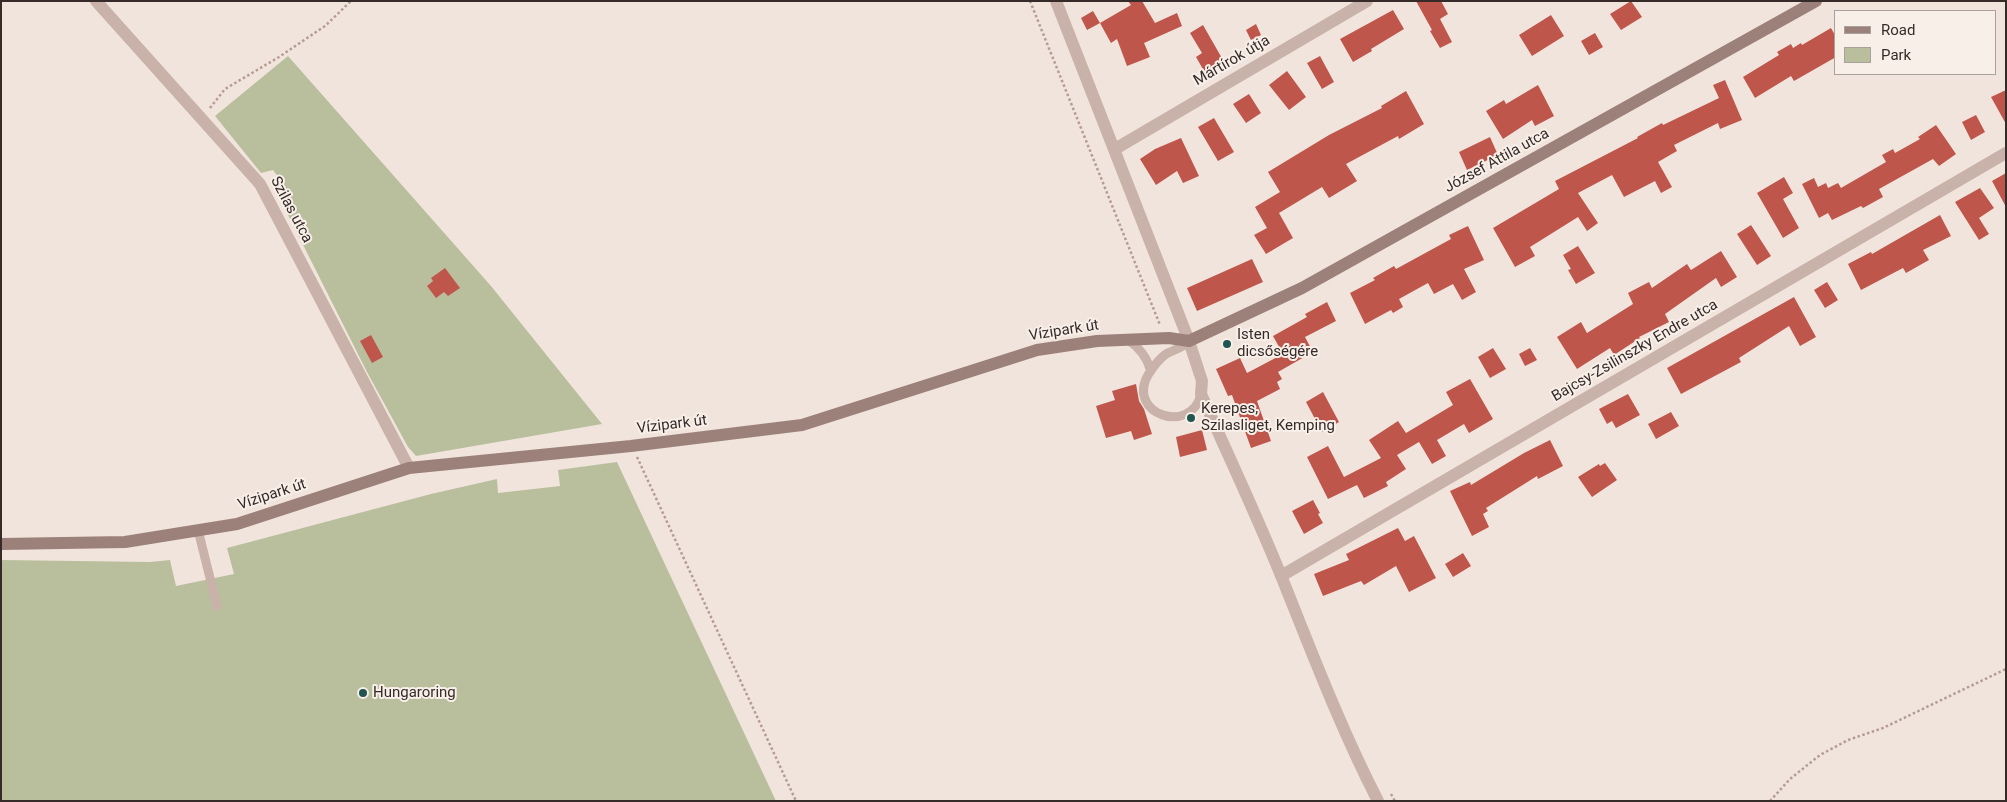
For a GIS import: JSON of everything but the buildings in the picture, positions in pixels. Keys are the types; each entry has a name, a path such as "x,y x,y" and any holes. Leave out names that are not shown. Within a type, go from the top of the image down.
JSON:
{"street":[{"name":"Szilas utca","path":"96,1 202,117 260,184 409,468"},
{"path":"1056,1 1190,341 1202,381 1201,394 1281,576 1321,677 1360,766 1378,801"},
{"name":"Mártírok útja","path":"1115,149 1367,1"},
{"name":"József Attila utca","path":"1190,341 1302,288 1816,1"},
{"name":"Bajcsy-Zsilinszky Endre utca","path":"1281,576 2006,153"},
{"name":"Vízipark út","path":"1,544 125,542 237,524 409,468 631,446 802,425 1037,350 1097,340 1165,338 1190,341"}],"lane":[{"path":"1128,340 1136,345 1149,364 1151,371"},
{"path":"1190,341 1166,355 1151,371 1144,386 1144,394 1147,402 1159,415 1178,416 1194,410 1199,404 1201,394"},
{"path":"198,530 217,606"}],"path":[{"path":"202,117 224,89 279,57 325,26 351,1"},
{"path":"1030,1 1165,338"},
{"path":"631,446 796,801"},
{"path":"1770,801 1790,778 1827,751 1848,740 1892,724 2006,669"}],"green space":[{"path":"288,56 491,286 602,424 416,456 408,447 367,372 276,191 274,185 279,178 273,170 261,173 215,116"},
{"name":"Hungaroring","path":"617,462 776,801 1,801 1,560 150,562 170,560 176,586 234,574 227,548 431,494 497,479 498,493 560,486 558,470"}],"place":[{"name":"Isten dicsőségére","path":"1227,344"},
{"name":"Kerepes, Szilasliget, Kemping","path":"1191,418"},
{"name":"Hungaroring","path":"363,693"}]}
